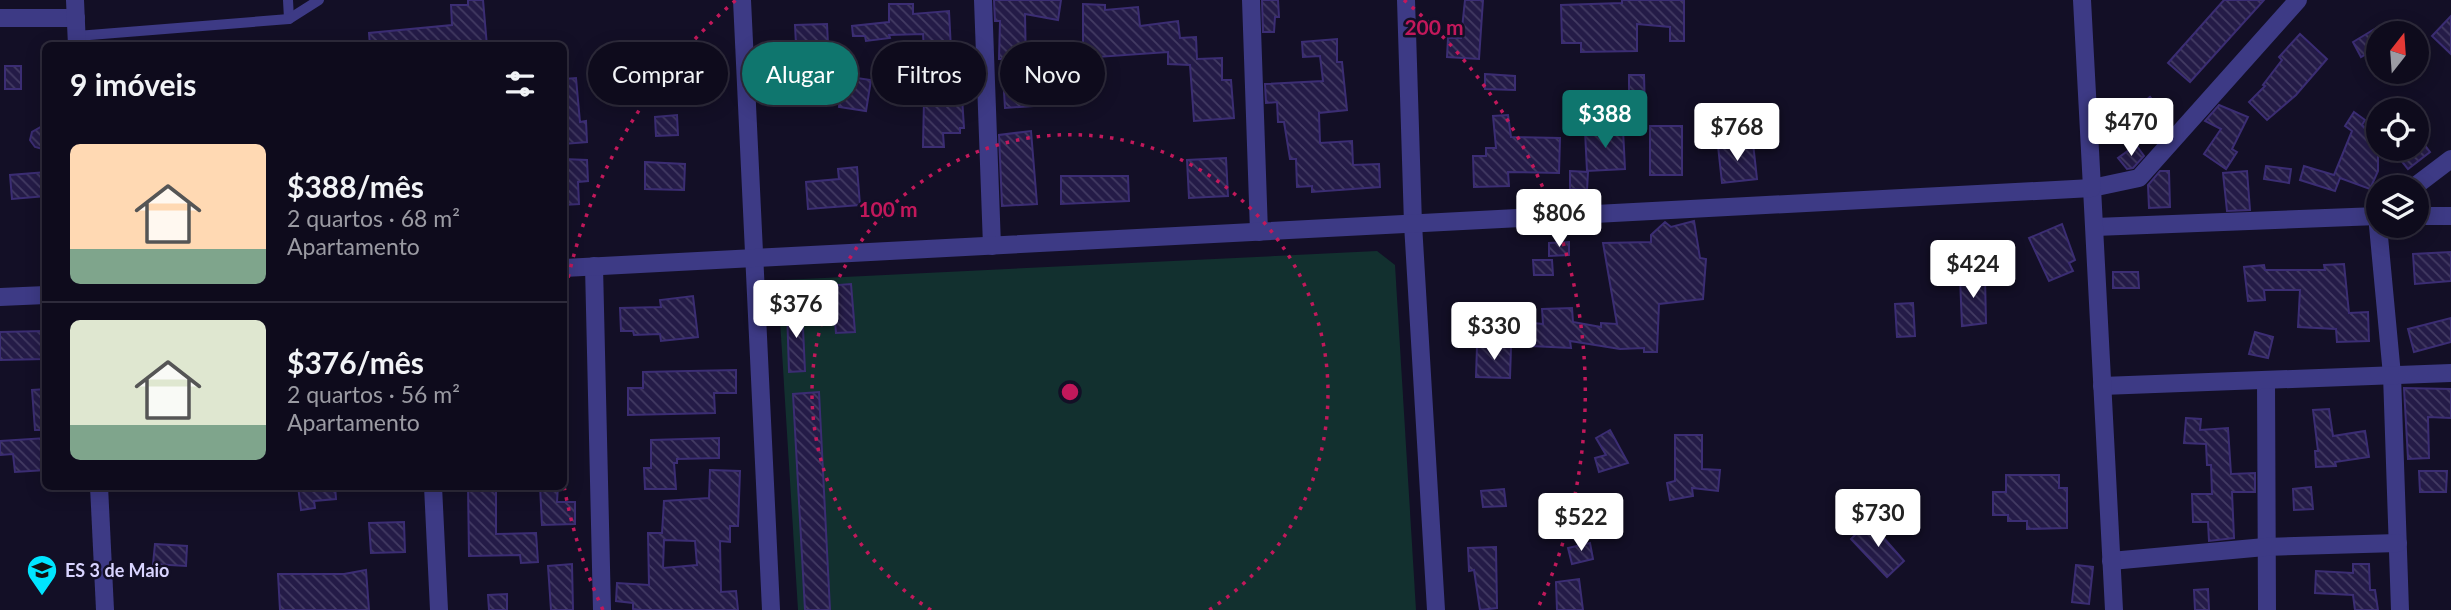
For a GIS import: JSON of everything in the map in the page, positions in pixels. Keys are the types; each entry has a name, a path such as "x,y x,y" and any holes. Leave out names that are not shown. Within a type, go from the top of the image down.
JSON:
{"street":[{"path":"742,0 771,610"},
{"path":"983,0 992,246"},
{"path":"1251,0 1259,232"},
{"path":"1406,0 1413,224 1436,610"},
{"path":"2082,0 2114,610"},
{"path":"567,268 2092,188 2139,178 2298,0"},
{"path":"0,18 76,9 77,41"},
{"path":"2429,176 2451,159"},
{"path":"2095,227 2366,216"},
{"path":"2429,216 2451,216"},
{"path":"2379,238 2392,375 2400,610"},
{"path":"594,266 601,610"},
{"path":"0,297 42,295"},
{"path":"2102,386 2451,373"},
{"path":"2266,380 2267,610"},
{"path":"99,490 105,610"},
{"path":"433,490 439,610"},
{"path":"2111,561 2265,547 2398,543"}],"lane":[{"path":"288,0 289,19"},
{"path":"77,41 289,19 319,0"}],"green space":[{"path":"1377,251 1395,265 1416,610 798,610 780,320 783,280"}],"building":[{"path":"468,0 483,0 487,42 370,42 369,33 452,25 451,5 468,5"},
{"path":"994,0 1061,0 1058,20 1025,14 1026,42 1000,42 1000,59 999,59 1000,21 995,21"},
{"path":"1262,0 1278,0 1279,17 1275,17 1274,32 1263,32"},
{"path":"1465,0 1483,0 1479,59 1447,57 1448,38 1461,38"},
{"path":"1622,0 1684,0 1684,41 1670,41 1670,27 1637,24 1637,51 1581,52 1581,43 1562,43 1561,5 1622,3"},
{"path":"2224,0 2264,0 2190,82 2168,63"},
{"path":"889,4 913,4 913,14 949,11 951,42 923,42 923,34 889,35 890,38 866,41 865,36 853,36 852,26 889,22"},
{"path":"1083,4 1105,5 1105,10 1138,7 1140,26 1178,21 1180,38 1196,37 1197,59 1222,58 1222,80 1231,80 1234,118 1194,121 1190,65 1168,64 1168,52 1105,56 1105,42 1083,42"},
{"path":"2451,16 2451,54 2432,36"},
{"path":"827,24 828,42 796,42 795,25"},
{"path":"2300,34 2327,59 2296,95 2267,120 2249,102 2265,86 2263,85 2282,60 2279,57"},
{"path":"2366,34 2366,54 2361,57 2353,42"},
{"path":"1337,39 1337,62 1342,62 1347,110 1319,113 1320,143 1352,141 1353,165 1379,164 1380,187 1312,192 1312,186 1297,187 1296,159 1290,159 1284,122 1278,122 1277,102 1266,103 1265,84 1323,81 1320,56 1303,57 1302,42"},
{"path":"5,66 21,66 21,89 5,89"},
{"path":"1485,74 1515,76 1515,90 1485,89"},
{"path":"1629,75 1644,75 1645,111 1629,111"},
{"path":"576,78 580,122 586,121 587,142 567,144 567,79"},
{"path":"858,78 871,80 866,111 839,107 858,105"},
{"path":"2150,97 2160,109 2144,122 2134,110"},
{"path":"924,105 963,105 964,128 960,128 960,133 943,133 944,147 923,147"},
{"path":"1005,105 1033,105 1033,106 1005,108"},
{"path":"2219,105 2248,117 2232,149 2237,152 2226,169 2204,154 2221,129 2205,121"},
{"path":"2354,112 2365,120 2362,125 2366,129 2366,161 2378,161 2376,175 2366,175 2366,188 2340,178 2335,191 2300,180 2304,166 2334,175 2352,131 2345,126"},
{"path":"677,115 678,135 656,136 655,117"},
{"path":"1508,115 1511,137 1560,138 1559,173 1508,172 1509,186 1474,187 1473,156 1486,156 1486,148 1496,148 1493,116"},
{"path":"42,126 42,149 35,147 30,140 32,132"},
{"path":"1650,126 1682,126 1682,175 1650,175"},
{"path":"1623,129 1625,169 1587,171 1585,131"},
{"path":"1031,131 1037,204 1002,206 999,135"},
{"path":"1753,143 1757,179 1722,183 1718,146"},
{"path":"2136,145 2144,156 2133,168 2127,169 2118,158"},
{"path":"1226,158 1228,196 1189,198 1187,160"},
{"path":"567,159 587,160 588,181 578,182 579,204 567,205"},
{"path":"2401,161 2418,161 2408,169"},
{"path":"645,162 685,164 684,190 645,189"},
{"path":"2266,166 2291,169 2289,183 2264,179"},
{"path":"857,167 860,205 808,209 806,182 839,179 838,169"},
{"path":"1570,171 1588,172 1587,190 1570,189"},
{"path":"2160,171 2169,171 2170,207 2149,208 2148,185"},
{"path":"2247,171 2250,210 2227,211 2223,173"},
{"path":"42,172 42,196 12,199 10,175"},
{"path":"1061,176 1128,176 1129,201 1061,204"},
{"path":"1694,221 1700,258 1706,259 1703,299 1659,304 1657,352 1644,352 1644,348 1620,349 1570,341 1571,348 1531,346 1534,323 1543,324 1542,309 1572,308 1573,322 1601,327 1601,323 1617,324 1603,243 1651,242 1651,235 1665,222 1671,227"},
{"path":"2062,224 2075,260 2069,263 2073,271 2049,281 2029,238"},
{"path":"1569,242 1569,255 1549,256 1549,243"},
{"path":"2451,252 2451,281 2415,284 2413,254"},
{"path":"1533,260 1552,260 1553,275 1534,275"},
{"path":"2344,264 2349,313 2368,312 2369,341 2337,342 2336,329 2298,327 2300,290 2264,290 2265,300 2248,301 2244,267 2264,265 2265,270 2325,270 2324,265"},
{"path":"2113,272 2138,272 2139,288 2113,288"},
{"path":"1985,276 1986,323 1962,326 1960,277"},
{"path":"851,284 855,332 836,333 833,299 800,302 799,288"},
{"path":"693,296 698,337 661,341 660,334 634,335 633,331 621,331 620,308 661,307 660,300"},
{"path":"1913,303 1915,336 1897,337 1895,304"},
{"path":"802,307 805,371 789,372 787,308"},
{"path":"2451,318 2451,342 2414,352 2408,329"},
{"path":"42,331 42,359 0,360 0,332"},
{"path":"2255,332 2273,337 2268,358 2249,354"},
{"path":"1477,346 1511,347 1510,378 1476,377"},
{"path":"736,370 736,393 714,393 715,413 628,415 628,388 643,388 643,372"},
{"path":"2404,388 2451,389 2451,418 2428,417 2429,458 2408,459"},
{"path":"42,389 42,430 35,430 32,390"},
{"path":"819,392 830,610 805,610 793,394"},
{"path":"2329,409 2333,436 2365,431 2369,457 2335,462 2336,466 2316,467 2315,451 2318,451 2313,410"},
{"path":"2186,418 2201,419 2200,430 2228,428 2231,474 2255,473 2255,492 2232,492 2234,538 2209,541 2208,522 2193,522 2192,494 2212,494 2211,465 2207,465 2206,444 2184,443"},
{"path":"1610,430 1628,463 1599,472 1595,458 1606,455 1596,438"},
{"path":"1675,435 1702,435 1702,469 1720,470 1718,491 1692,488 1693,496 1670,500 1667,483 1675,481"},
{"path":"42,438 42,470 15,472 13,454 0,455 0,441"},
{"path":"719,438 719,458 677,459 677,463 674,463 676,489 645,489 644,468 651,468 651,440"},
{"path":"710,470 740,471 738,526 730,526 730,542 720,541 721,592 736,591 738,610 640,610 633,609 633,603 616,601 617,583 649,585 648,533 662,533 664,501 709,498","holes":["664,540 695,541 697,565 663,568"]},
{"path":"2419,471 2447,471 2446,492 2420,492"},
{"path":"2006,475 2059,475 2059,488 2067,488 2067,528 2027,529 2027,521 2008,521 2008,515 1993,515 1993,492 2006,492"},
{"path":"2311,487 2313,509 2294,510 2293,489"},
{"path":"1504,489 1506,506 1483,507 1481,491"},
{"path":"298,490 335,490 336,499 314,501 315,508 301,510"},
{"path":"468,490 496,490 496,534 536,533 538,562 521,563 520,555 469,556"},
{"path":"540,490 558,490 557,502 575,502 575,524 542,525"},
{"path":"1869,521 1904,561 1887,577 1851,539"},
{"path":"404,522 405,552 371,553 369,523"},
{"path":"1590,543 1593,559 1572,564 1568,548"},
{"path":"155,544 187,546 186,566 153,564"},
{"path":"1496,547 1497,608 1480,610 1474,570 1469,571 1468,548"},
{"path":"572,564 573,610 551,610 548,566"},
{"path":"2353,564 2369,564 2370,590 2375,590 2378,610 2355,610 2353,595 2315,593 2316,571 2353,573"},
{"path":"2076,565 2093,567 2089,604 2072,602"},
{"path":"366,570 369,610 280,610 278,574 344,574"},
{"path":"1579,579 1583,610 1557,610 1556,582"},
{"path":"2208,589 2209,610 2195,610 2194,590"},
{"path":"507,594 507,610 489,610 488,595"}],"place":[{"name":"ES 3 de Maio","path":"42,597"}]}
